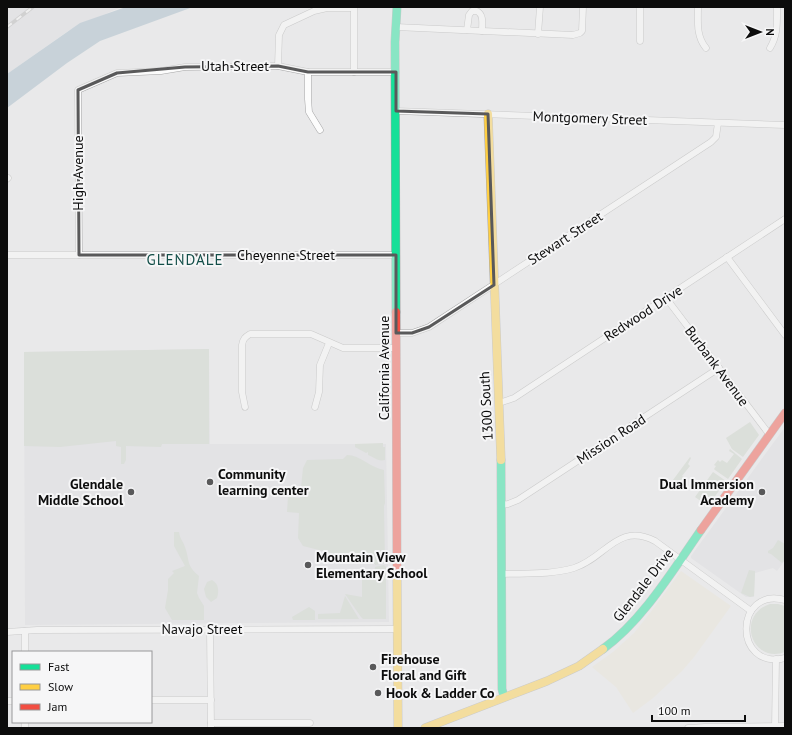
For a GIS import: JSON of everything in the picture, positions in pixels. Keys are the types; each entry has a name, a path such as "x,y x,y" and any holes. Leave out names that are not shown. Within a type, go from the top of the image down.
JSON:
{"street":[{"name":"California Avenue","path":"397,7 396,348 398,728"},
{"path":"538,34 540,7"},
{"path":"396,27 573,35 580,33 583,25 583,7"},
{"path":"640,7 640,42"},
{"path":"698,7 698,32 702,43 706,48"},
{"path":"770,48 777,31 777,7"},
{"path":"278,66 279,35 284,25 314,11 327,8 354,8 354,72"},
{"path":"467,30 468,15 472,11 477,10 482,16 482,31"},
{"name":"Utah Street","path":"78,90 117,73 161,71 185,67 278,66 308,72 396,72"},
{"path":"308,72 309,112 320,130"},
{"name":"High Avenue","path":"78,90 79,255"},
{"name":"Montgomery Street","path":"396,111 785,125"},
{"name":"1300 South","path":"488,114 501,432 502,689 504,697"},
{"name":"Stewart Street","path":"396,333 412,333 427,329 711,142 716,137 718,123"},
{"name":"Redwood Drive","path":"499,403 514,398 785,219"},
{"name":"Cheyenne Street","path":"7,255 396,255"},
{"path":"727,257 785,335"},
{"name":"Burbank Avenue","path":"666,298 769,434"},
{"path":"245,407 242,392 242,353 243,340 246,336 255,334 311,334 343,348 396,348"},
{"path":"316,407 319,392 320,365 329,343"},
{"name":"Mission Road","path":"501,505 518,500 719,368"},
{"name":"Glendale Drive","path":"424,728 547,681 589,660 610,644 640,615 785,413"},
{"path":"501,574 552,572 576,567 588,561 617,540 629,536 640,536 650,539 751,611"},
{"path":"785,600 768,599 758,604 751,611 746,621 746,632 752,648 760,655 776,659 785,658"},
{"path":"210,629 211,726 310,723"},
{"name":"Navajo Street","path":"7,632 210,629 397,629"},
{"path":"25,631 25,651"},
{"path":"775,727 776,659"},
{"path":"152,700 211,700"},
{"path":"688,728 785,726"}],"highlighted area":[{"path":"278,66 308,72 396,72 396,111 488,114 494,285 429,327 412,333 396,333 396,255 79,255 78,90 117,73 185,67"}],"shaded area":[{"path":"7,7 121,7 68,31 7,74"},
{"name":"Glendale Middle School","path":"209,349 210,444 386,444 389,622 25,625 24,352"},
{"path":"209,349 209,444 162,444 161,447 126,446 126,460 124,464 121,464 121,447 116,446 116,441 60,447 24,446 24,352"},
{"path":"750,422 759,435 743,457 732,449 726,438"},
{"name":"Dual Immersion Academy","path":"785,427 785,560 777,571 773,568 755,573 754,597 746,597 691,558 691,556"},
{"path":"383,443 383,447 385,447 385,460 376,459 368,455 368,452 366,453 355,447 355,444"},
{"path":"730,449 742,459 728,479 714,469 716,466 714,465 718,460 720,462 722,460 727,463 734,454 729,451"},
{"path":"347,455 356,457 384,470 385,563 375,565 303,546 298,538 299,513 287,512 288,497 300,498 303,468 307,460 343,459"},
{"path":"690,457 691,458 688,464 690,466 682,476 685,478 680,485 673,480"},
{"path":"713,472 726,481 708,506 695,497"},
{"path":"174,532 179,532 190,566 199,576 197,593 204,606 204,620 172,620 165,608 168,579 174,573 172,571 185,566 174,546"},
{"path":"778,540 785,544 785,560 782,563 768,553 768,551 773,548"},
{"path":"384,565 386,567 386,619 363,619 345,594 362,597 362,578 374,578 375,567"},
{"path":"749,570 755,571 754,596 750,597 741,593"},
{"path":"681,571 731,606 682,671 653,698 633,713 616,687 592,667 613,652 634,633"},
{"path":"212,580 218,588 218,593 217,598 211,602 206,597 204,589 207,582"},
{"path":"345,596 359,619 318,619 318,614 340,613"},
{"path":"770,604 785,606 785,652 773,654 764,651 756,645 752,637 751,627 753,618 759,610"},
{"path":"309,607 315,611 315,620 293,620 292,617"}],"water":[{"path":"126,7 193,7 100,41 67,63 7,108 7,74 80,23"}],"railway":[{"path":"7,27 33,7"}],"traffic: fast":[{"path":"396,312 395,42 397,7"},
{"path":"501,460 502,689 504,697"},
{"path":"603,649 618,637 644,609 668,578 701,530"}],"traffic: slow":[{"path":"488,114 501,460"},
{"path":"397,571 398,728"},
{"path":"425,728 547,681 579,666 603,649"}],"traffic: jam":[{"path":"396,312 397,571"},
{"path":"701,530 785,413"}],"place":[{"name":"Community learning center","path":"210,482"},
{"name":"Glendale Middle School","path":"131,492"},
{"name":"Dual Immersion Academy","path":"762,492"},
{"name":"Mountain View Elementary School","path":"308,565"},
{"name":"Firehouse Floral and Gift","path":"373,667"},
{"name":"Hook & Ladder Co","path":"378,693"}],"district":[{"name":"GLENDALE","path":"185,259"}]}
